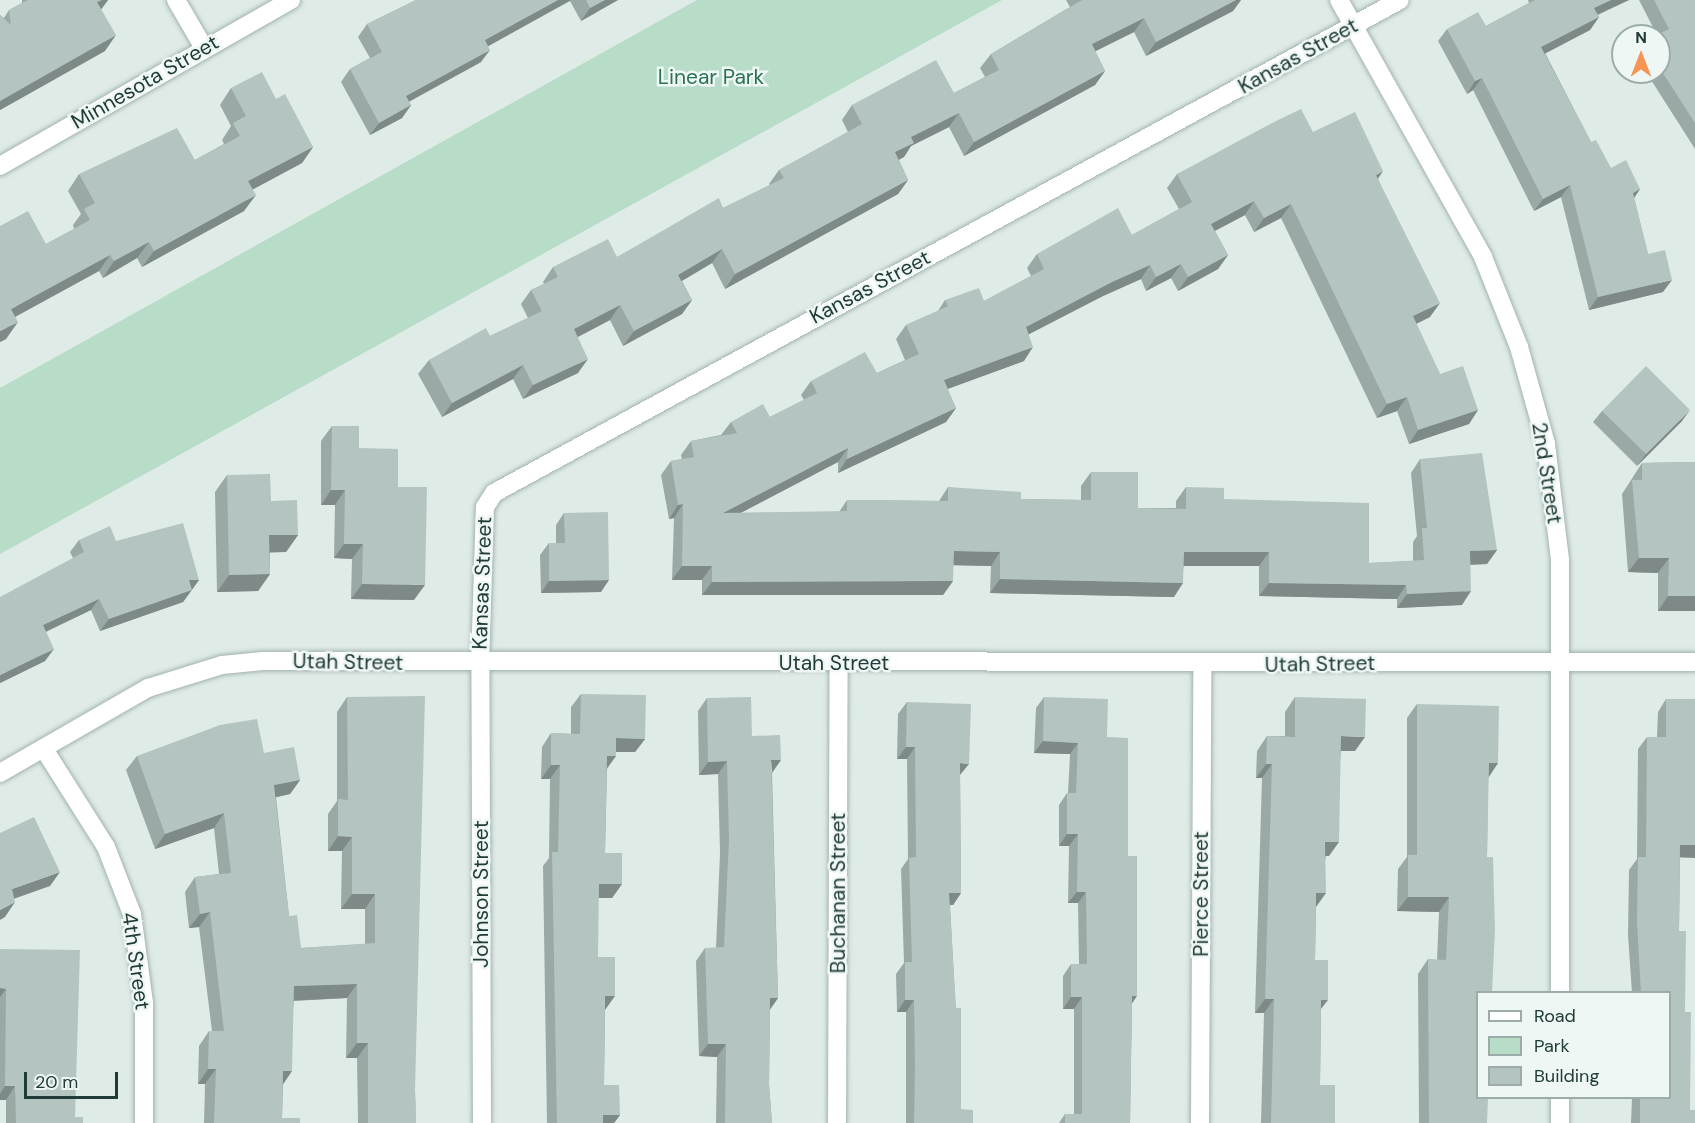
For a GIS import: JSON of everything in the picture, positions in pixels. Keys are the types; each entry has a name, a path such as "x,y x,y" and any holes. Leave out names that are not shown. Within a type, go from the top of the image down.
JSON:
{"street":[{"path":"176,0 204,48"},
{"name":"Minnesota Street","path":"0,166 291,0"},
{"name":"2nd Street","path":"1339,0 1483,257 1519,347 1546,444 1560,560 1560,991"},
{"name":"Kansas Street","path":"480,664 485,507 508,483 1400,0"},
{"name":"Utah Street","path":"0,773 148,688 222,665 839,663 1202,666 1561,660 1695,662"},
{"name":"Buchanan Street","path":"837,1123 839,663"},
{"name":"Johnson Street","path":"480,664 482,1123"},
{"name":"Pierce Street","path":"1200,1123 1202,666"},
{"name":"4th Street","path":"44,749 106,847 132,914 144,1003 144,1123"},
{"path":"1560,1099 1560,1123"}],"green space":[{"name":"Linear Park","path":"697,0 1002,0 0,554 0,388"}],"building":[{"path":"28,0 102,0 97,2 116,35 0,101 0,15 11,25 9,10"},
{"path":"416,0 558,0 485,40 490,50 406,96 411,105 379,123 350,69 382,52 367,24"},
{"path":"586,0 605,0 590,8"},
{"path":"1082,0 1236,0 1156,42 1144,18 1092,44 1105,71 974,142 959,113 911,137 914,143 895,152 908,180 735,274 722,249 678,275 692,300 634,331 620,305 574,329 588,359 533,385 523,365 452,403 429,360 486,328 490,336 542,311 531,290 558,277 553,267 608,239 617,257 719,198 723,208 784,178 779,170 862,124 852,105 936,60 954,93 999,70 991,54"},
{"path":"1535,0 1611,0 1594,8 1599,17 1541,47 1591,142 1596,140 1611,168 1626,160 1640,189 1633,193 1648,254 1665,250 1672,280 1598,297 1570,185 1543,199 1482,78 1475,81 1447,29 1478,12 1486,26"},
{"path":"1654,0 1695,0 1695,123 1670,84 1671,24 1666,24"},
{"path":"262,72 276,99 285,94 313,147 248,181 256,195 154,251 149,242 114,261 110,255 11,309 18,322 0,331 0,226 28,211 46,244 90,220 84,209 95,203 79,174 177,128 195,160 240,136 233,123 246,116 231,88"},
{"path":"1301,109 1313,132 1355,112 1383,171 1376,175 1440,303 1413,316 1440,374 1463,366 1478,410 1418,430 1407,397 1387,404 1291,204 1264,218 1254,201 1211,224 1228,255 1188,277 1181,264 1156,277 1150,265 1112,282 1026,327 1033,347 944,380 956,408 847,459 848,448 723,513 847,511 847,500 948,501 948,487 1021,492 1021,499 1091,500 1091,472 1138,472 1138,508 1186,509 1186,487 1224,488 1224,499 1369,503 1369,563 1424,560 1422,528 1427,528 1420,459 1482,453 1497,550 1470,551 1471,591 1407,594 1406,585 1269,583 1269,552 1184,552 1183,583 1000,579 1000,552 954,551 953,581 712,582 712,566 682,566 683,504 678,505 671,461 694,457 691,441 737,433 731,422 763,404 770,417 817,393 811,381 865,352 877,373 919,354 906,325 948,306 945,300 979,288 984,301 1044,269 1037,254 1118,208 1132,235 1192,202 1177,174"},
{"path":"1646,366 1690,410 1646,454 1602,411"},
{"path":"332,426 359,426 359,448 398,449 398,487 427,487 425,585 362,584 363,544 344,544 345,490 331,490"},
{"path":"1695,462 1695,596 1668,596 1669,558 1639,558 1632,480 1642,480 1642,463"},
{"path":"270,474 271,501 297,500 298,535 269,535 270,574 229,575 227,475"},
{"path":"608,512 609,580 549,581 549,543 565,543 564,513"},
{"path":"183,523 199,580 189,580 192,590 109,619 99,599 43,625 54,649 0,675 0,597 84,552 79,540 110,526 116,541"},
{"path":"581,694 646,695 645,739 616,738 616,756 607,756 605,853 622,853 622,884 599,884 598,957 615,957 615,996 605,996 604,1085 619,1085 620,1115 603,1115 603,1123 557,1123 552,852 558,852 560,765 551,765 551,733 580,734"},
{"path":"425,696 416,1123 368,1123 368,1043 357,1043 357,984 294,986 292,1071 283,1071 282,1118 300,1118 300,1123 214,1123 216,1069 208,1069 209,1031 224,1031 210,912 200,914 195,877 231,873 224,813 165,834 137,756 220,725 257,719 264,753 294,747 300,780 274,785 289,916 297,915 301,948 375,943 375,894 352,894 352,837 338,836 338,799 348,800 347,697"},
{"path":"751,697 752,736 780,735 781,760 771,760 778,998 770,998 769,1084 772,1123 725,1123 726,1044 708,1044 705,948 724,947 729,840 727,761 708,762 707,698"},
{"path":"1044,697 1108,699 1107,737 1128,738 1128,856 1137,856 1137,996 1132,996 1130,1123 1065,1123 1065,1114 1082,1114 1082,997 1071,997 1071,964 1087,964 1086,892 1077,892 1078,834 1067,834 1067,793 1076,793 1078,743 1043,741"},
{"path":"1295,697 1366,699 1365,737 1341,736 1339,842 1325,842 1326,893 1316,893 1315,960 1328,960 1328,1000 1321,1000 1320,1085 1335,1085 1335,1123 1271,1123 1274,999 1265,999 1272,764 1266,764 1267,736 1295,737"},
{"path":"1666,699 1695,699 1695,845 1680,845 1679,931 1686,931 1685,1012 1691,1012 1690,1110 1695,1110 1695,1123 1640,1123 1640,1099 1671,1099 1671,991 1641,991 1637,922 1638,857 1646,857 1647,737 1666,737"},
{"path":"907,702 971,704 969,764 960,763 961,893 949,893 956,1008 961,1008 961,1109 973,1110 973,1123 914,1123 914,1000 905,1000 905,962 912,962 909,858 916,857 915,747 906,747"},
{"path":"1417,704 1499,706 1498,763 1489,763 1487,857 1493,857 1495,930 1492,991 1476,991 1476,1099 1488,1099 1487,1123 1429,1123 1428,959 1446,960 1449,897 1408,897 1408,855 1417,855"},
{"path":"34,817 60,872 12,889 15,902 0,910 0,833"},
{"path":"0,949 80,950 75,1117 83,1117 83,1123 16,1123 15,1086 5,1086 6,989 0,988"}]}
